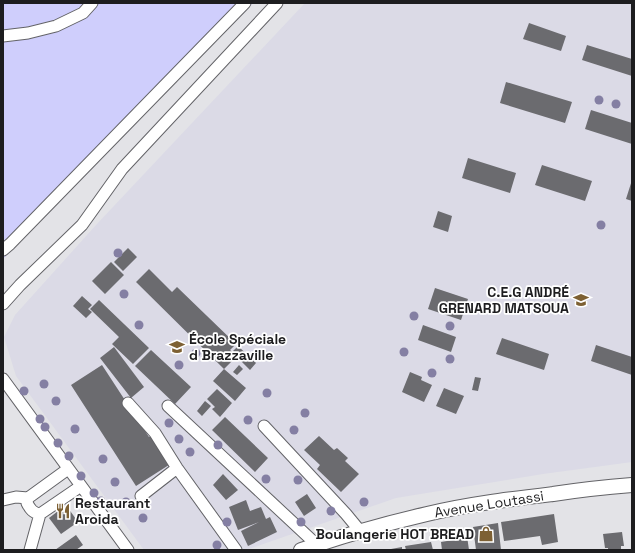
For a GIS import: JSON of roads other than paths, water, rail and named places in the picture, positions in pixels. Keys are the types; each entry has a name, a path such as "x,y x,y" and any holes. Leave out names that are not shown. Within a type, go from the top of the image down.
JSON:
{"main road":[{"path":"610,487 632,480"},
{"path":"610,487 632,485"},
{"name":"Avenue Loutassi","path":"300,550 360,531 428,514 505,499 610,487"}],"street":[{"path":"3,36 28,33 56,26 83,13 92,3"},
{"path":"3,250 245,3"},
{"path":"3,304 20,285 82,225 122,169 277,3"},
{"path":"3,379 128,550"},
{"path":"128,403 155,433 177,468 236,550"},
{"path":"168,406 317,545"},
{"path":"264,426 360,531"},
{"path":"141,496 177,468"},
{"path":"3,500 16,497 28,498 68,469"},
{"path":"30,550 40,514 81,486"},
{"path":"28,498 27,503 30,508 34,513 40,514"}],"place":[{"name":"C.E.G ANDRÉ GRENARD MATSOUA","path":"581,300"},
{"name":"École Spéciale d Brazzaville","path":"177,347"},
{"name":"Restaurant Aroida","path":"63,511"},
{"name":"Boulangerie HOT BREAD","path":"486,534"}]}
